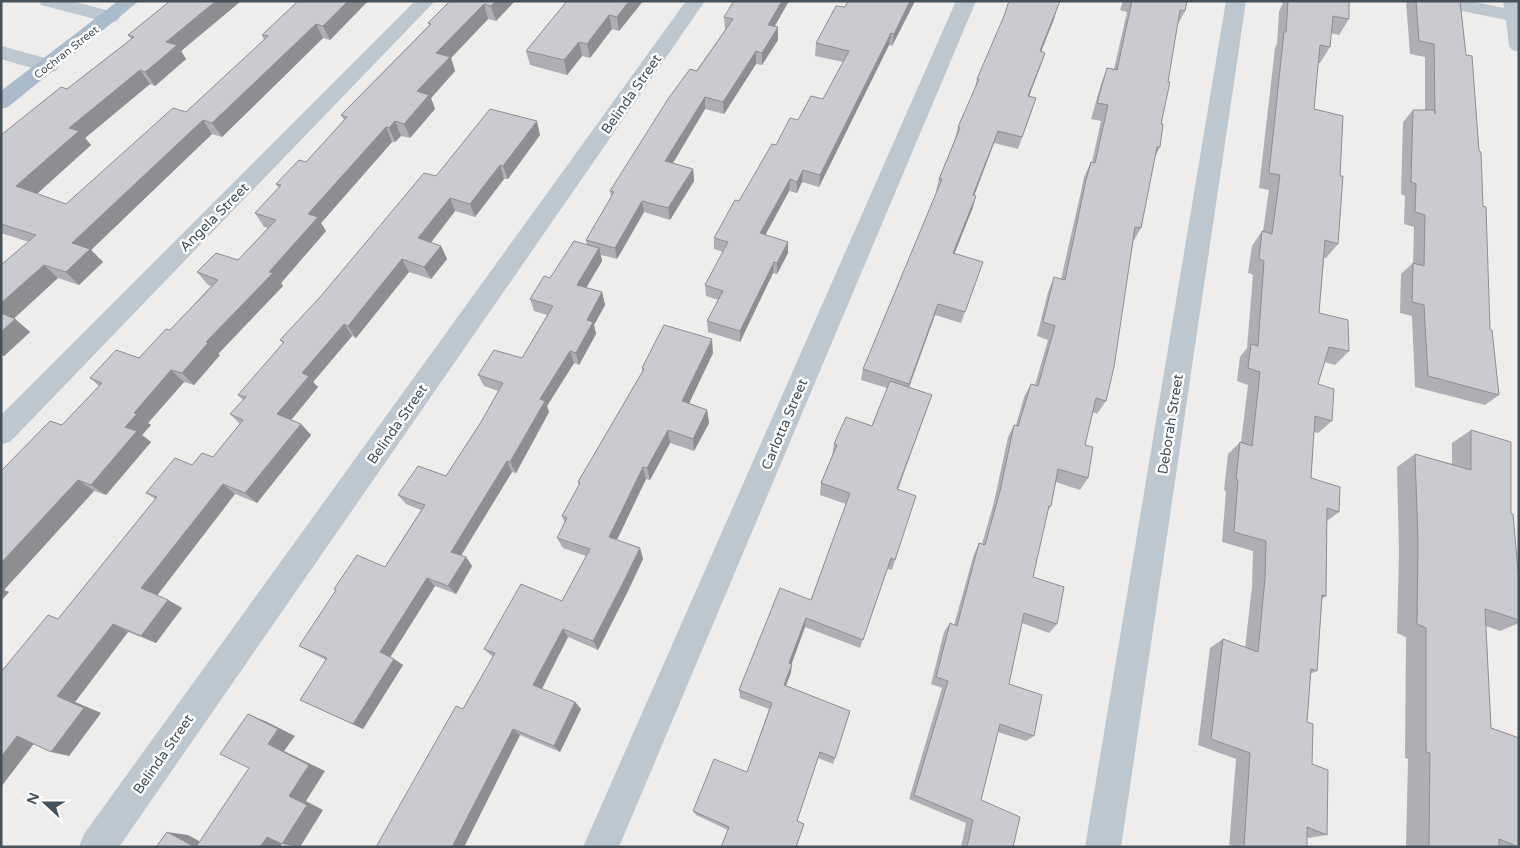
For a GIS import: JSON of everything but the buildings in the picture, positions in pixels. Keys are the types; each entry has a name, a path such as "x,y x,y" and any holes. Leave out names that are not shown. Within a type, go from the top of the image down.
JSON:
{"main road":[{"name":"Cochran Street","path":"1,102 130,1"}],"street":[{"path":"48,1 110,16"},
{"name":"Angela Street","path":"1,433 426,1"},
{"name":"Belinda Street","path":"97,847 696,1"},
{"name":"Carlotta Street","path":"601,847 966,1"},
{"name":"Deborah Street","path":"1103,847 1236,1"},
{"path":"1440,1 1516,12 1519,46"},
{"path":"1,52 48,66"}]}
